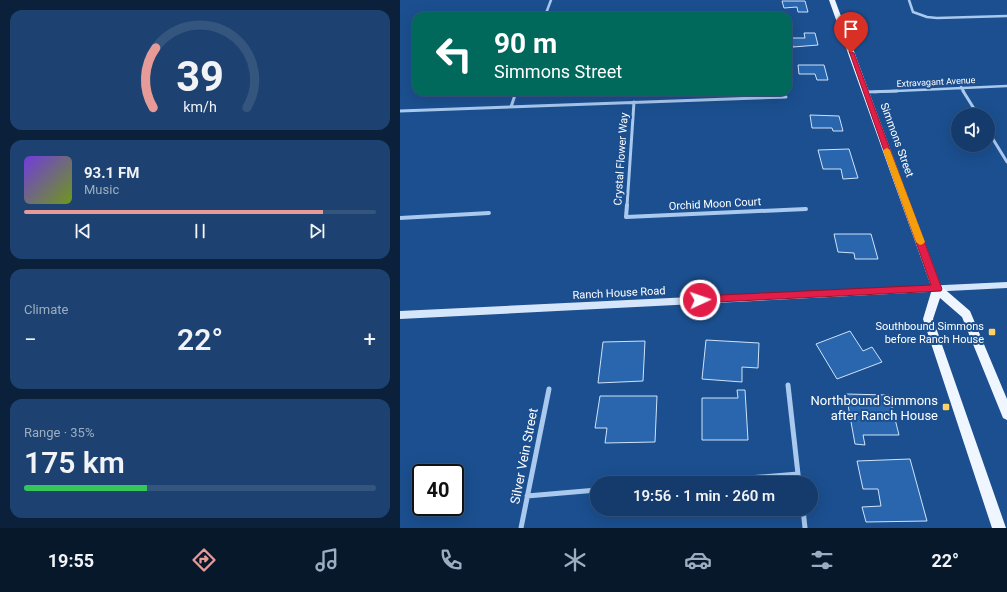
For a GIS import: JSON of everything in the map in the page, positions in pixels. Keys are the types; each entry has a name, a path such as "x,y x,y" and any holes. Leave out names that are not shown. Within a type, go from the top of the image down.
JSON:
{"main road":[{"name":"Simmons Street","path":"832,0 937,289 966,314 1007,414"},
{"path":"937,289 928,319 999,528"}],"street":[{"path":"546,12 551,0"},
{"path":"909,0 913,12 937,18 1007,16"},
{"name":"Extravagant Avenue","path":"866,92 1007,86"},
{"path":"961,87 974,108"},
{"path":"511,106 515,96"},
{"path":"400,111 786,97"},
{"name":"Crystal Flower Way","path":"626,217 634,102"},
{"path":"995,142 1007,162"},
{"name":"Orchid Moon Court","path":"626,217 806,208"},
{"path":"400,218 489,213"},
{"name":"Ranch House Road","path":"400,315 1007,285"},
{"path":"773,476 798,474 788,385"},
{"name":"Silver Vein Street","path":"521,528 549,389"},
{"path":"527,496 590,491"},
{"path":"804,516 805,528"}],"building":[{"path":"782,1 805,1 808,12 798,12 797,7 784,8"},
{"path":"804,33 815,33 818,45 793,47 792,38 805,38"},
{"path":"798,65 824,65 828,80 817,80 815,74 799,74"},
{"path":"810,115 839,116 843,131 833,131 832,128 812,128"},
{"path":"849,149 858,178 843,179 841,169 823,169 818,150"},
{"path":"834,234 871,234 878,259 855,259 854,253 838,252"},
{"path":"850,331 863,351 872,347 882,362 837,379 816,344"},
{"path":"706,340 759,343 758,368 742,367 742,382 702,379"},
{"path":"645,341 643,381 598,383 603,342"},
{"path":"737,390 745,390 748,440 702,440 702,398 738,398"},
{"path":"846,394 889,395 899,435 863,435 865,445 855,444"},
{"path":"600,396 657,396 655,442 605,443 607,428 595,428"},
{"path":"910,459 927,521 866,522 862,507 881,506 878,489 863,489 857,461"}],"slow traffic":[{"path":"887,150 920,242"}],"place":[{"name":"Southbound Simmons before Ranch House","path":"992,332"},
{"name":"Northbound Simmons after Ranch House","path":"946,407"}],"route":[{"path":"700,300 937,289 851,53"}]}
